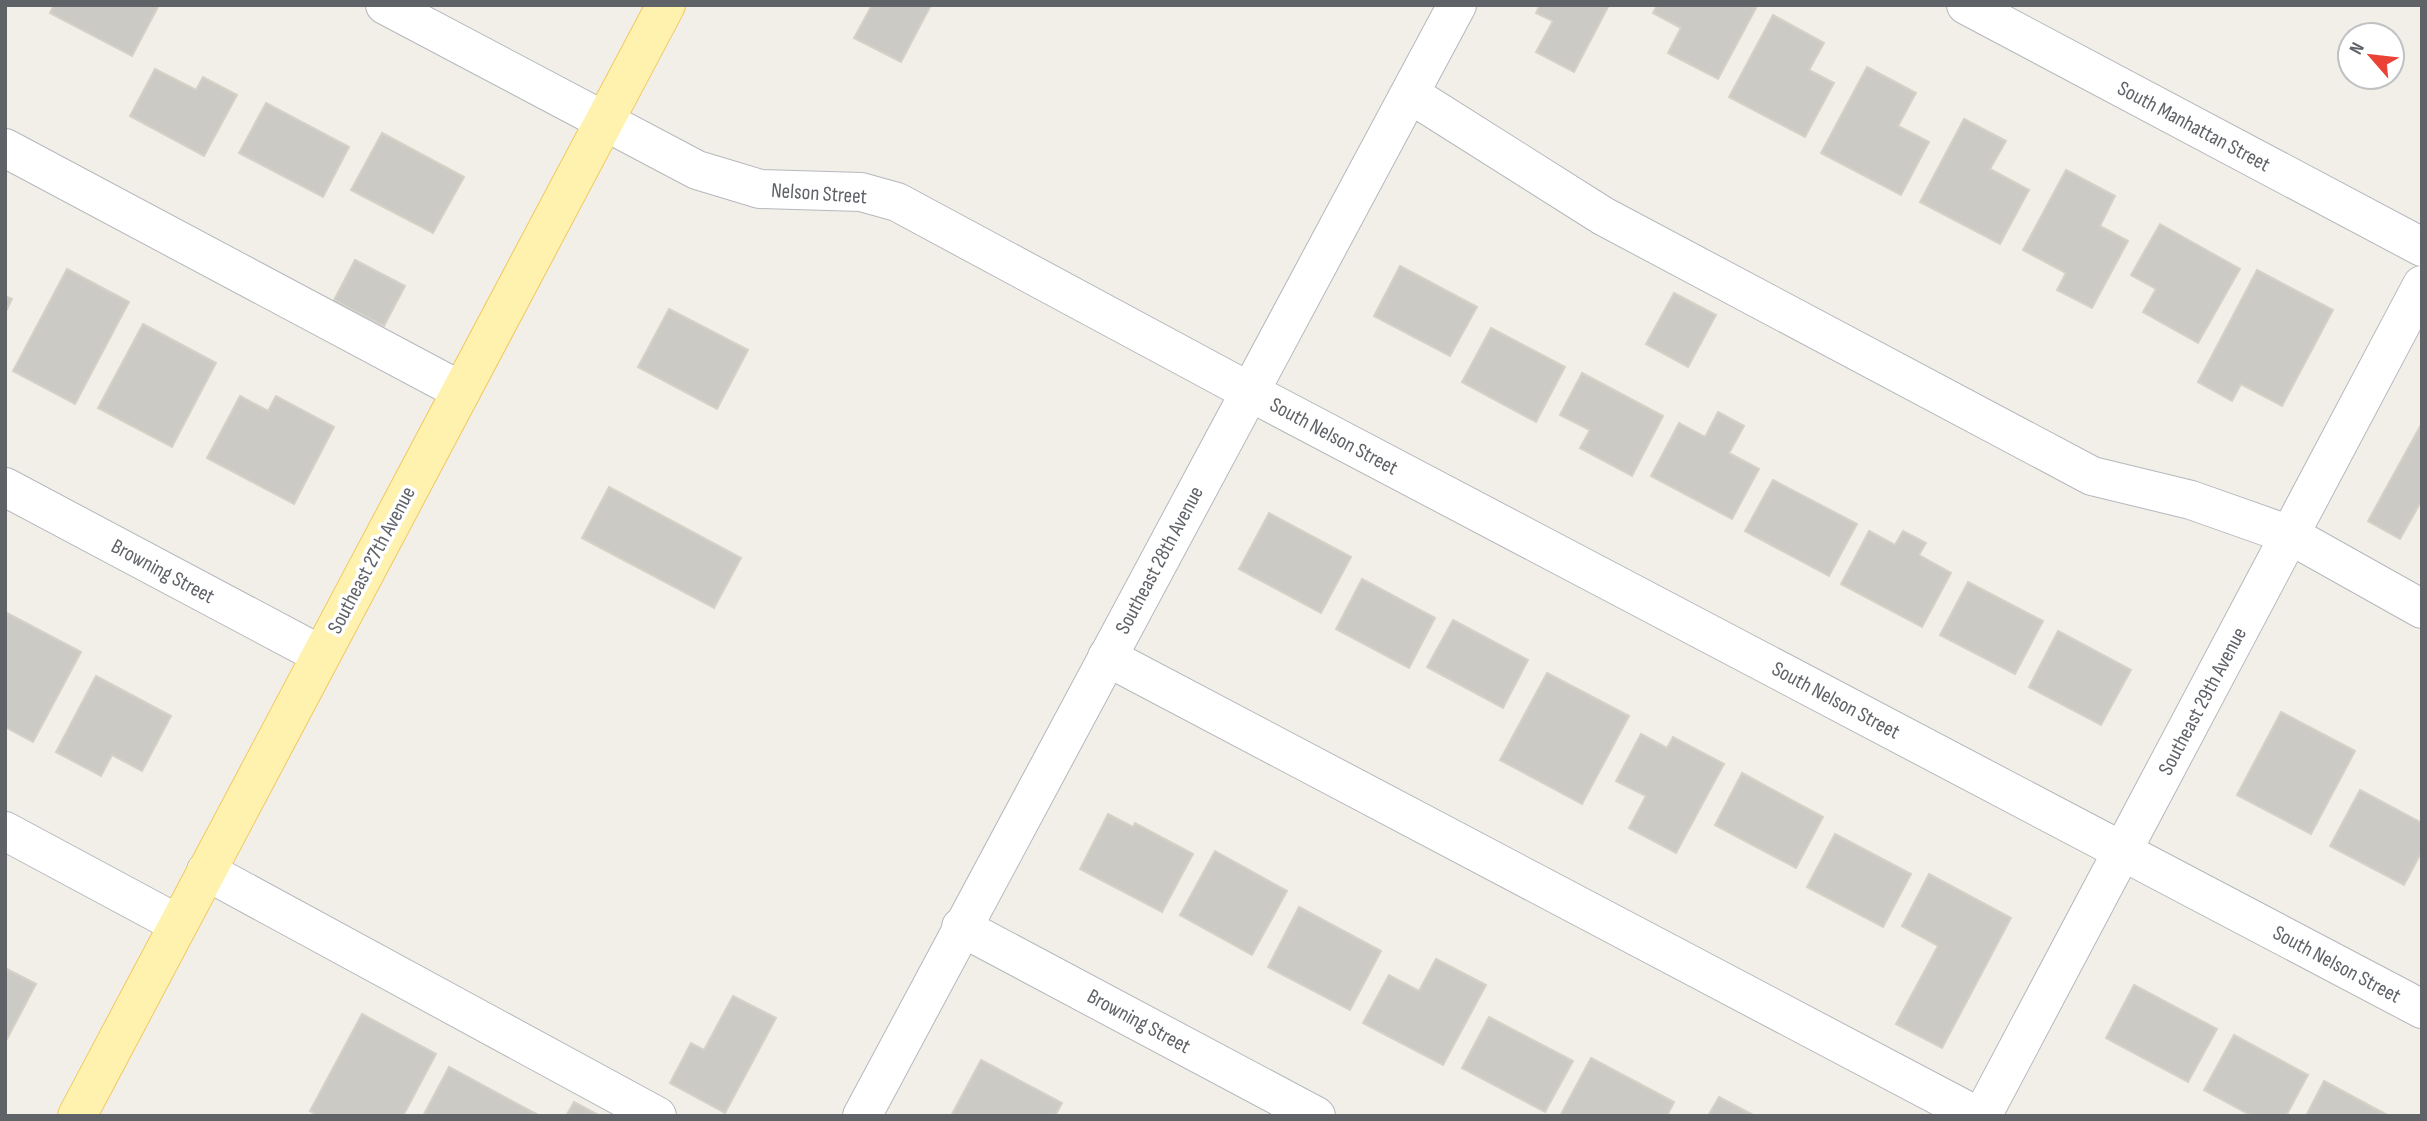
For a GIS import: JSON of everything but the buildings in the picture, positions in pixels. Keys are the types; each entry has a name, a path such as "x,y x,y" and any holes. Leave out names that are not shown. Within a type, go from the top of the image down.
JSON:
{"main road":[{"name":"Southeast 27th Avenue","path":"77,1116 666,5"}],"street":[{"name":"Nelson Street","path":"385,5 697,170 760,189 861,192 897,202 1250,392"},
{"name":"Southeast 28th Avenue","path":"862,1116 1457,5"},
{"name":"South Manhattan Street","path":"1966,5 2422,247"},
{"path":"1409,94 1603,216 2092,475 2191,500 2290,534 2422,609"},
{"path":"5,148 461,391"},
{"name":"Southeast 29th Avenue","path":"1979,1116 2422,285"},
{"name":"South Nelson Street","path":"1250,392 2422,1009"},
{"name":"Browning Street","path":"5,487 321,655"},
{"path":"1107,657 1979,1116"},
{"path":"5,831 178,925"},
{"path":"206,872 657,1116"},
{"name":"Browning Street","path":"961,927 1316,1116"}]}
